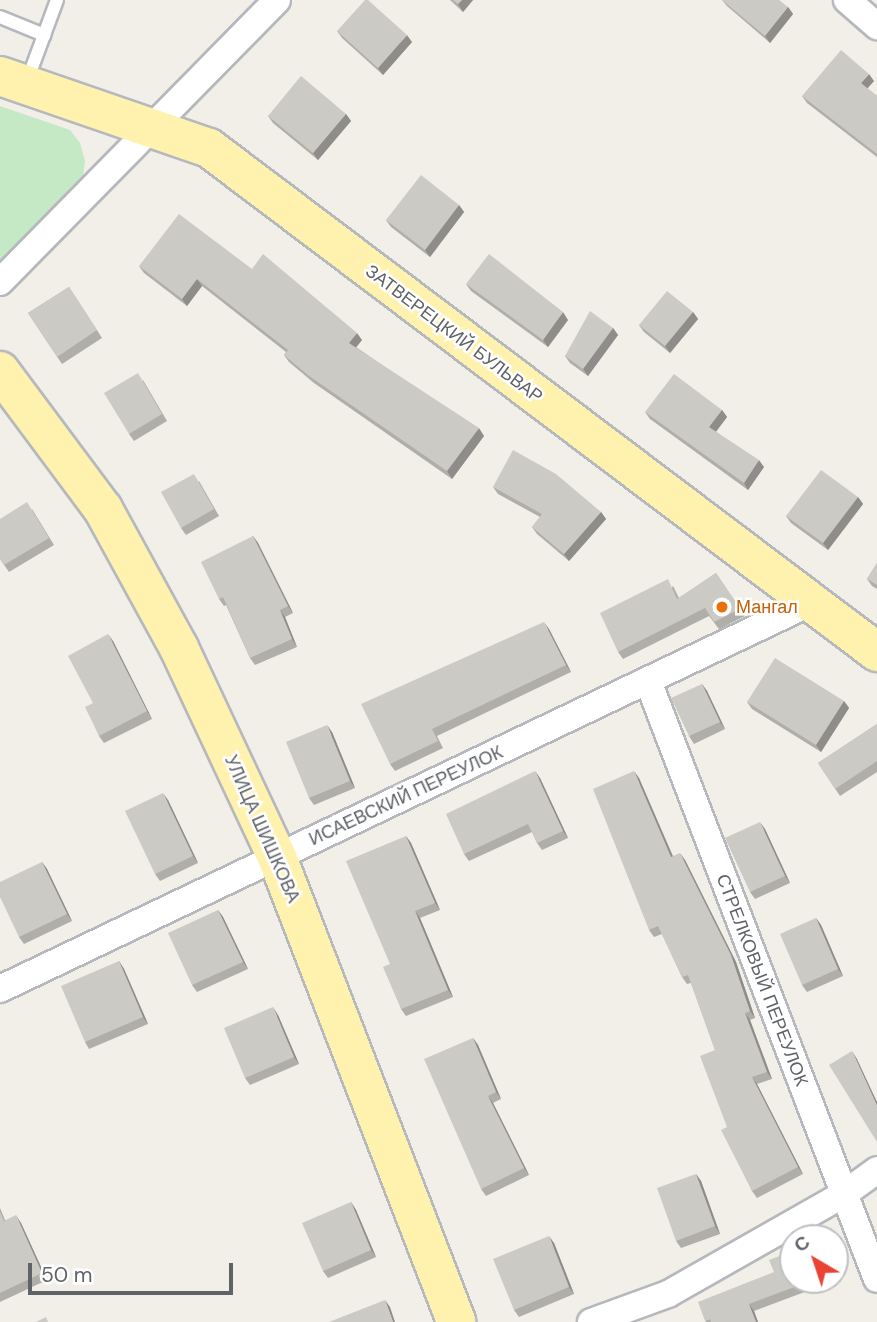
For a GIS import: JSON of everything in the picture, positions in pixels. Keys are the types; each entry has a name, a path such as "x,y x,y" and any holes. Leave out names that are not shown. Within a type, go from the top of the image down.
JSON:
{"main road":[{"name":"ЗАТВЕРЕЦКИЙ БУЛЬВАР","path":"13,80 209,148 877,652"},
{"name":"УЛИЦА ШИШКОВА","path":"0,371 80,476 123,543 179,648 277,857 456,1322"}],"street":[{"path":"0,282 277,0"},
{"path":"847,0 877,26"},
{"name":"ИСАЕВСКИЙ ПЕРЕУЛОК","path":"0,989 812,602"},
{"name":"СТРЕЛКОВЫЙ ПЕРЕУЛОК","path":"648,681 877,1279"},
{"path":"591,1322 668,1294 844,1194 877,1170"}],"lane":[{"path":"13,80 44,35 57,0"},
{"path":"0,17 44,35"}],"green space":[{"path":"0,106 70,130 80,143 85,161 83,176 0,262"}],"building":[{"path":"365,0 407,35 378,68 337,31"},
{"path":"722,0 779,0 788,7 765,36"},
{"path":"841,50 869,74 861,83 877,96 877,154 802,96"},
{"path":"301,76 346,114 313,153 268,116"},
{"path":"421,175 459,205 425,250 386,220"},
{"path":"179,214 252,269 263,254 357,333 349,343 479,428 447,471 309,376 284,355 288,350 197,279 182,299 139,266"},
{"path":"489,254 563,312 543,340 466,284"},
{"path":"69,287 97,330 57,357 28,313"},
{"path":"667,291 693,312 665,346 639,325"},
{"path":"590,311 613,328 583,369 565,356"},
{"path":"138,373 162,414 129,434 104,393"},
{"path":"674,374 722,410 709,427 759,460 744,483 645,412"},
{"path":"513,450 556,474 601,512 564,554 532,527 542,514 493,487"},
{"path":"821,470 858,497 823,543 786,516"},
{"path":"194,474 214,509 181,528 161,492"},
{"path":"27,502 49,538 4,565 0,559 0,519"},
{"path":"253,536 288,606 280,610 292,639 250,658 223,597 219,599 201,562"},
{"path":"877,563 877,585 867,579"},
{"path":"716,573 740,609 714,622 705,608 618,652 600,613 668,579 677,599"},
{"path":"544,622 566,665 432,729 438,741 390,764 361,704"},
{"path":"108,634 147,711 99,736 85,707 93,703 68,656"},
{"path":"775,658 844,701 816,745 747,702"},
{"path":"702,684 720,722 689,736 671,698"},
{"path":"877,724 877,761 835,789 818,763"},
{"path":"327,725 350,781 309,798 286,742"},
{"path":"535,771 563,831 537,843 528,824 464,854 446,814"},
{"path":"634,771 671,857 680,853 731,955 750,1011 745,1013 767,1072 752,1077 798,1167 752,1191 721,1130 727,1127 700,1056 715,1050 688,975 682,977 658,926 649,930 593,789"},
{"path":"163,793 193,856 155,874 125,811"},
{"path":"760,822 785,876 750,892 725,838"},
{"path":"406,836 435,903 415,911 448,990 401,1009 383,967 390,964 346,861"},
{"path":"42,862 67,914 19,937 0,897 0,882"},
{"path":"218,910 243,962 192,985 168,933"},
{"path":"816,918 838,969 802,985 780,934"},
{"path":"119,961 143,1017 85,1042 61,986"},
{"path":"273,1007 294,1057 245,1078 224,1028"},
{"path":"473,1038 496,1092 488,1096 524,1168 481,1189 424,1059"},
{"path":"852,1051 877,1106 877,1142 829,1065"},
{"path":"696,1174 715,1226 676,1241 657,1188"},
{"path":"351,1202 371,1250 323,1271 302,1223"},
{"path":"0,1212 4,1221 16,1215 42,1273 0,1293"},
{"path":"549,1236 569,1287 514,1310 493,1259"},
{"path":"779,1256 779,1293 749,1304 756,1322 705,1321 698,1302 774,1272 769,1260"},
{"path":"385,1300 393,1322 329,1322"}],"place":[{"name":"Мангал","path":"722,607"}]}
